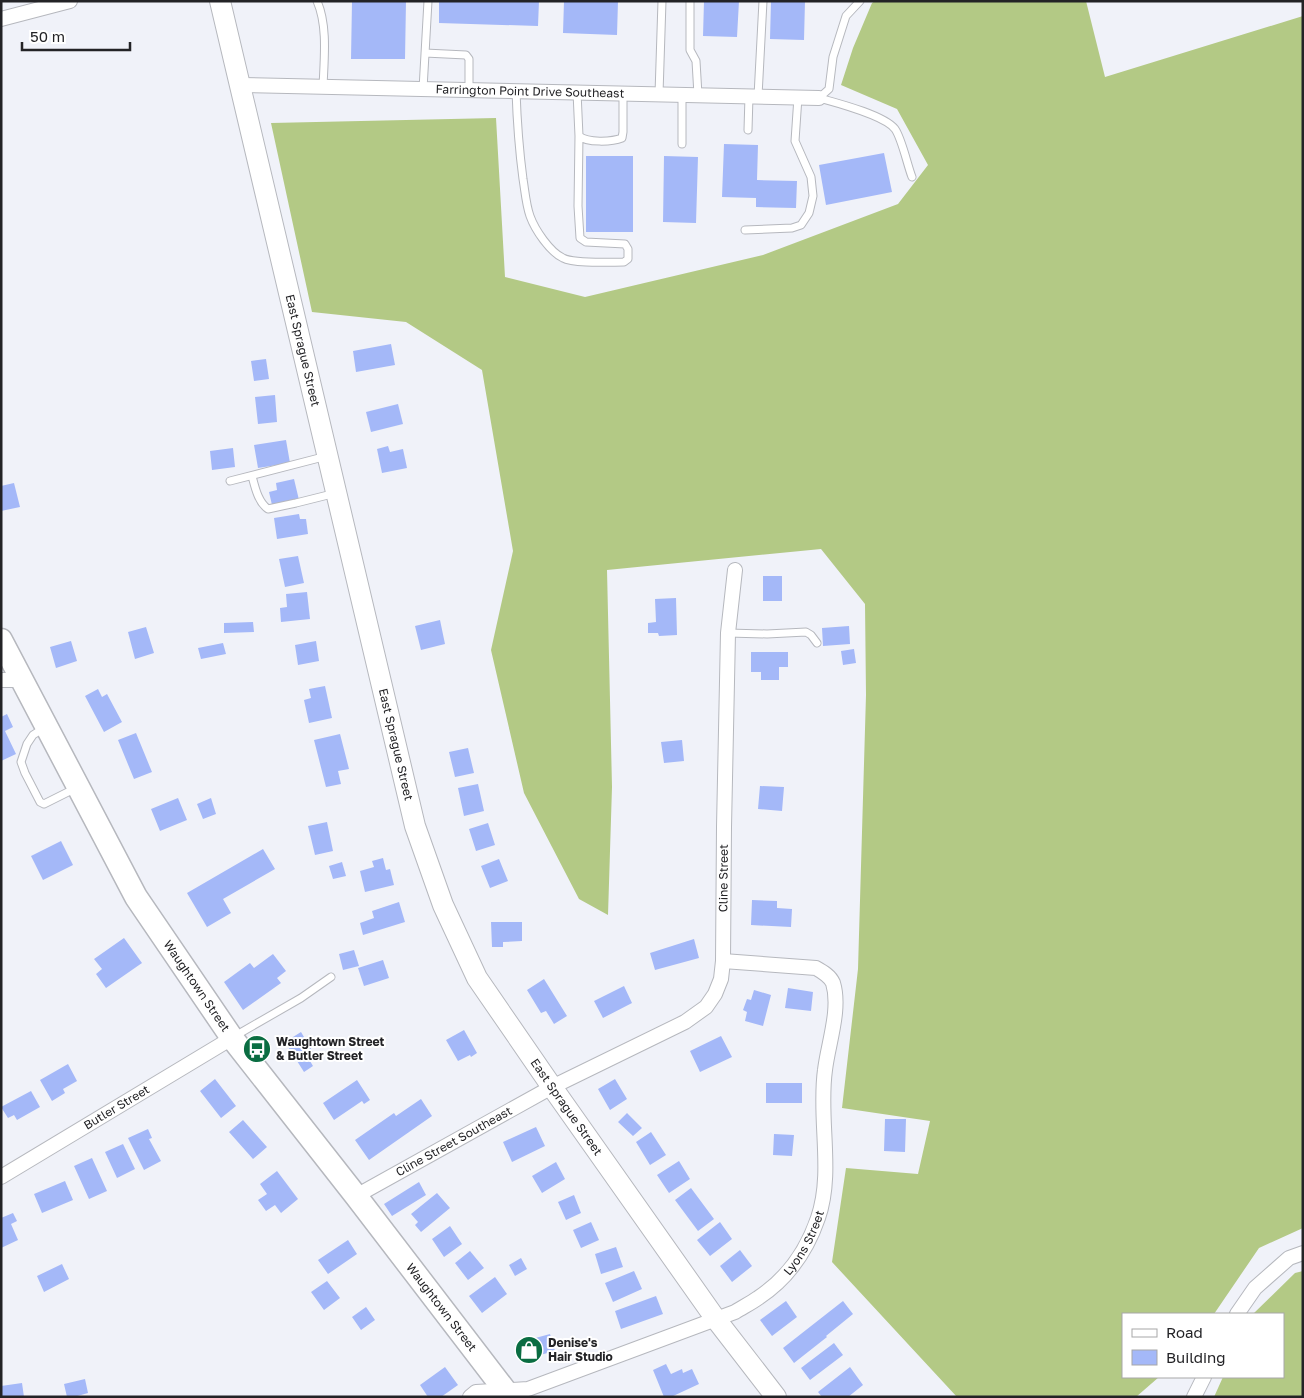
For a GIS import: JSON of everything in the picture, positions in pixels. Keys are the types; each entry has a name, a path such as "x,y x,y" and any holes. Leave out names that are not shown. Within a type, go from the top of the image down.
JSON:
{"main road":[{"name":"Waughtown Street","path":"1,640 12,680 46,726 136,897 232,1038 356,1196 507,1394"}],"street":[{"path":"1,19 70,1"},
{"name":"East Sprague Street","path":"220,1 415,826 443,905 478,978 552,1087 715,1318 776,1397"},
{"name":"Farrington Point Drive Southeast","path":"240,85 819,98"},
{"name":"Cline Street","path":"552,1087 685,1022 706,1007 722,979 724,961 724,827 728,633 735,570"},
{"name":"Lyons Street","path":"470,1397 476,1392 507,1394 528,1390 735,1312 774,1286 799,1259 818,1218 823,1200 825,1179 823,1110 825,1071 836,1005 832,982 825,973 816,968 724,961"},
{"name":"Butler Street","path":"1,1177 232,1038"},
{"name":"Cline Street Southeast","path":"356,1196 552,1087"},
{"path":"1238,1313 1255,1288 1289,1258 1303,1253"},
{"path":"1194,1397 1204,1378"}],"lane":[{"path":"317,1 322,12 323,86"},
{"path":"423,89 428,1"},
{"path":"658,94 662,1"},
{"path":"690,1 690,50 696,60 698,95"},
{"path":"748,130 754,96 763,1"},
{"path":"819,98 829,89 833,57 846,16 860,1"},
{"path":"425,53 466,55 469,59 469,90"},
{"path":"516,91 518,143 525,189 530,216 538,231 554,252 564,259 624,262 628,259 628,249 625,244 586,242 580,238 577,92"},
{"path":"579,136 588,140 614,141 622,138 623,93"},
{"path":"682,95 682,144"},
{"path":"745,230 792,228 801,225 809,213 814,196 811,177 795,141 798,97"},
{"path":"819,98 882,118 894,128 899,137 912,177"},
{"path":"230,481 328,456"},
{"path":"252,476 263,505 268,509 336,493"},
{"path":"728,633 806,632 817,643"},
{"path":"46,726 33,735 27,744 21,762 40,802 44,804 78,787"},
{"path":"232,1038 301,998 331,977"}],"green space":[{"path":"875,1 1086,1 1105,77 1303,16 1303,1228 1259,1248 1215,1313 1122,1313 1122,1378 1158,1378 1136,1397 957,1397 832,1262 846,1168 918,1174 930,1121 842,1108 858,969 866,695 865,604 821,549 607,570 612,787 608,915 579,899 524,793 491,650 513,551 482,370 406,322 312,312 271,123 496,118 505,277 585,297 763,255 898,204 928,165 897,109 841,85 853,48 872,3"},
{"path":"1303,1271 1303,1397 1214,1397 1223,1378 1284,1378 1284,1313 1254,1313 1295,1273"}],"building":[{"path":"352,1 406,1 405,59 351,59"},
{"path":"439,1 539,1 538,26 439,23"},
{"path":"564,1 618,1 617,35 563,33"},
{"path":"704,1 739,1 737,37 703,36"},
{"path":"771,1 805,1 804,40 770,39"},
{"path":"724,144 758,145 757,180 797,181 796,208 756,207 756,198 722,197"},
{"path":"884,153 892,192 826,205 819,165"},
{"path":"586,156 633,156 633,232 586,232"},
{"path":"664,156 698,157 696,223 663,222"},
{"path":"391,344 395,365 356,372 353,351"},
{"path":"266,359 269,379 254,381 251,361"},
{"path":"275,395 277,422 258,424 255,397"},
{"path":"398,404 403,424 371,432 366,412"},
{"path":"286,440 290,463 258,468 254,445"},
{"path":"388,446 390,452 403,449 407,468 382,473 377,449"},
{"path":"233,448 235,467 212,470 210,451"},
{"path":"294,479 299,500 272,505 269,492 277,490 276,483"},
{"path":"14,483 20,507 1,511 1,486"},
{"path":"299,514 300,519 306,519 308,534 277,539 274,518"},
{"path":"298,556 304,583 285,587 279,559"},
{"path":"763,576 782,576 782,601 763,601"},
{"path":"307,592 310,619 281,622 280,608 287,607 286,594"},
{"path":"676,598 677,635 659,636 658,633 648,633 648,623 656,622 655,599"},
{"path":"440,620 445,644 421,650 415,626"},
{"path":"253,622 254,632 224,633 224,623"},
{"path":"849,626 850,644 823,646 822,628"},
{"path":"146,627 154,653 135,659 128,632"},
{"path":"71,641 77,661 56,668 50,647"},
{"path":"316,641 319,661 298,665 295,645"},
{"path":"223,643 226,654 201,659 198,648"},
{"path":"854,649 856,663 843,665 841,651"},
{"path":"751,652 788,652 788,667 779,667 779,680 761,680 761,672 751,672"},
{"path":"325,686 332,718 309,723 304,700 311,698 309,689"},
{"path":"98,689 102,697 107,694 122,722 104,732 85,696"},
{"path":"7,714 13,727 5,731 16,754 1,761 1,717"},
{"path":"136,733 152,772 134,779 118,740"},
{"path":"340,734 349,769 338,771 341,784 326,787 314,740"},
{"path":"682,740 684,761 664,763 661,742"},
{"path":"468,748 474,773 455,777 449,752"},
{"path":"478,784 484,811 464,816 458,788"},
{"path":"760,786 784,787 782,811 758,809"},
{"path":"178,798 187,820 160,831 151,809"},
{"path":"211,798 216,814 203,819 197,804"},
{"path":"327,822 333,851 315,855 308,826"},
{"path":"488,823 495,845 476,851 469,829"},
{"path":"61,841 73,865 43,880 31,856"},
{"path":"263,849 275,869 223,899 231,913 207,927 187,893"},
{"path":"383,858 386,870 390,869 394,885 365,892 360,871 374,867 372,861"},
{"path":"499,859 508,881 490,888 481,866"},
{"path":"342,862 346,876 333,879 329,866"},
{"path":"752,900 777,901 777,908 792,909 791,927 751,925"},
{"path":"399,902 405,922 363,935 360,923 374,918 372,911"},
{"path":"491,922 522,922 522,941 503,942 503,947 492,947"},
{"path":"124,938 142,963 106,988 96,974 102,969 94,959"},
{"path":"694,939 699,958 655,970 650,953"},
{"path":"354,950 359,966 343,970 339,954"},
{"path":"273,954 286,971 277,978 281,983 243,1010 224,982 250,963 254,968"},
{"path":"383,960 389,978 364,986 358,968"},
{"path":"544,979 567,1016 554,1024 546,1011 541,1013 527,990"},
{"path":"624,986 632,1003 603,1018 594,1001"},
{"path":"788,988 813,992 811,1011 785,1008"},
{"path":"754,990 771,995 763,1026 745,1021 747,1012 743,1010 747,999 751,1000"},
{"path":"464,1030 477,1053 458,1061 446,1040"},
{"path":"301,1032 316,1057 310,1061 313,1066 304,1072 285,1042"},
{"path":"721,1036 732,1057 700,1072 690,1051"},
{"path":"68,1064 77,1081 63,1089 65,1093 52,1101 40,1080"},
{"path":"215,1079 236,1106 221,1118 200,1091"},
{"path":"615,1079 627,1099 610,1110 598,1089"},
{"path":"357,1080 370,1100 364,1104 362,1101 334,1120 323,1103"},
{"path":"766,1083 802,1083 802,1103 766,1103"},
{"path":"31,1091 40,1107 17,1120 14,1115 8,1118 1,1107"},
{"path":"421,1099 432,1116 369,1160 355,1140 394,1113 396,1116"},
{"path":"627,1113 642,1128 633,1136 618,1122"},
{"path":"885,1119 906,1119 905,1152 884,1151"},
{"path":"243,1120 267,1147 253,1159 229,1132"},
{"path":"536,1127 545,1146 512,1162 503,1142"},
{"path":"148,1129 152,1138 149,1139 161,1161 144,1170 128,1138"},
{"path":"651,1132 666,1155 650,1165 636,1142"},
{"path":"774,1134 794,1135 792,1156 773,1155"},
{"path":"123,1144 135,1169 117,1178 105,1152"},
{"path":"92,1158 107,1191 89,1199 74,1166"},
{"path":"679,1161 690,1179 669,1193 657,1175"},
{"path":"556,1162 565,1179 542,1193 532,1176"},
{"path":"277,1171 298,1199 281,1213 275,1205 266,1211 258,1200 267,1194 260,1184"},
{"path":"65,1181 73,1200 42,1213 34,1194"},
{"path":"419,1182 426,1195 392,1216 384,1204"},
{"path":"691,1188 714,1219 698,1231 675,1200"},
{"path":"437,1193 450,1208 421,1232 415,1225 418,1222 411,1214"},
{"path":"574,1195 581,1213 566,1220 558,1202"},
{"path":"13,1213 17,1221 11,1224 18,1240 1,1248 1,1218"},
{"path":"591,1222 599,1240 581,1248 573,1230"},
{"path":"720,1222 732,1239 710,1256 697,1240"},
{"path":"450,1226 462,1244 444,1257 432,1239"},
{"path":"348,1240 357,1254 328,1274 318,1260"},
{"path":"616,1247 623,1267 601,1274 595,1254"},
{"path":"740,1250 752,1266 732,1282 720,1266"},
{"path":"470,1251 484,1268 468,1280 455,1263"},
{"path":"521,1258 527,1269 515,1276 509,1265"},
{"path":"62,1264 69,1279 44,1292 37,1276"},
{"path":"634,1271 642,1289 613,1302 605,1283"},
{"path":"495,1277 507,1294 482,1313 469,1296"},
{"path":"327,1281 340,1298 324,1310 311,1292"},
{"path":"656,1296 663,1314 621,1329 615,1311"},
{"path":"786,1301 797,1317 772,1336 760,1320"},
{"path":"843,1301 853,1314 794,1363 783,1348"},
{"path":"366,1307 375,1320 361,1330 352,1317"},
{"path":"550,1334 555,1351 521,1360 517,1343"},
{"path":"834,1343 843,1355 810,1380 801,1368"},
{"path":"666,1364 671,1374 682,1369 683,1373 692,1369 699,1384 671,1397 664,1397 653,1370"},
{"path":"445,1367 458,1385 441,1397 428,1397 420,1385"},
{"path":"850,1367 863,1385 848,1397 822,1397 818,1392"},
{"path":"85,1379 88,1393 67,1397 64,1384"},
{"path":"22,1383 24,1397 1,1397 1,1386"}],"place":[{"name":"Waughtown Street & Butler Street","path":"257,1049"},
{"name":"Denise's Hair Studio","path":"529,1350"}]}
